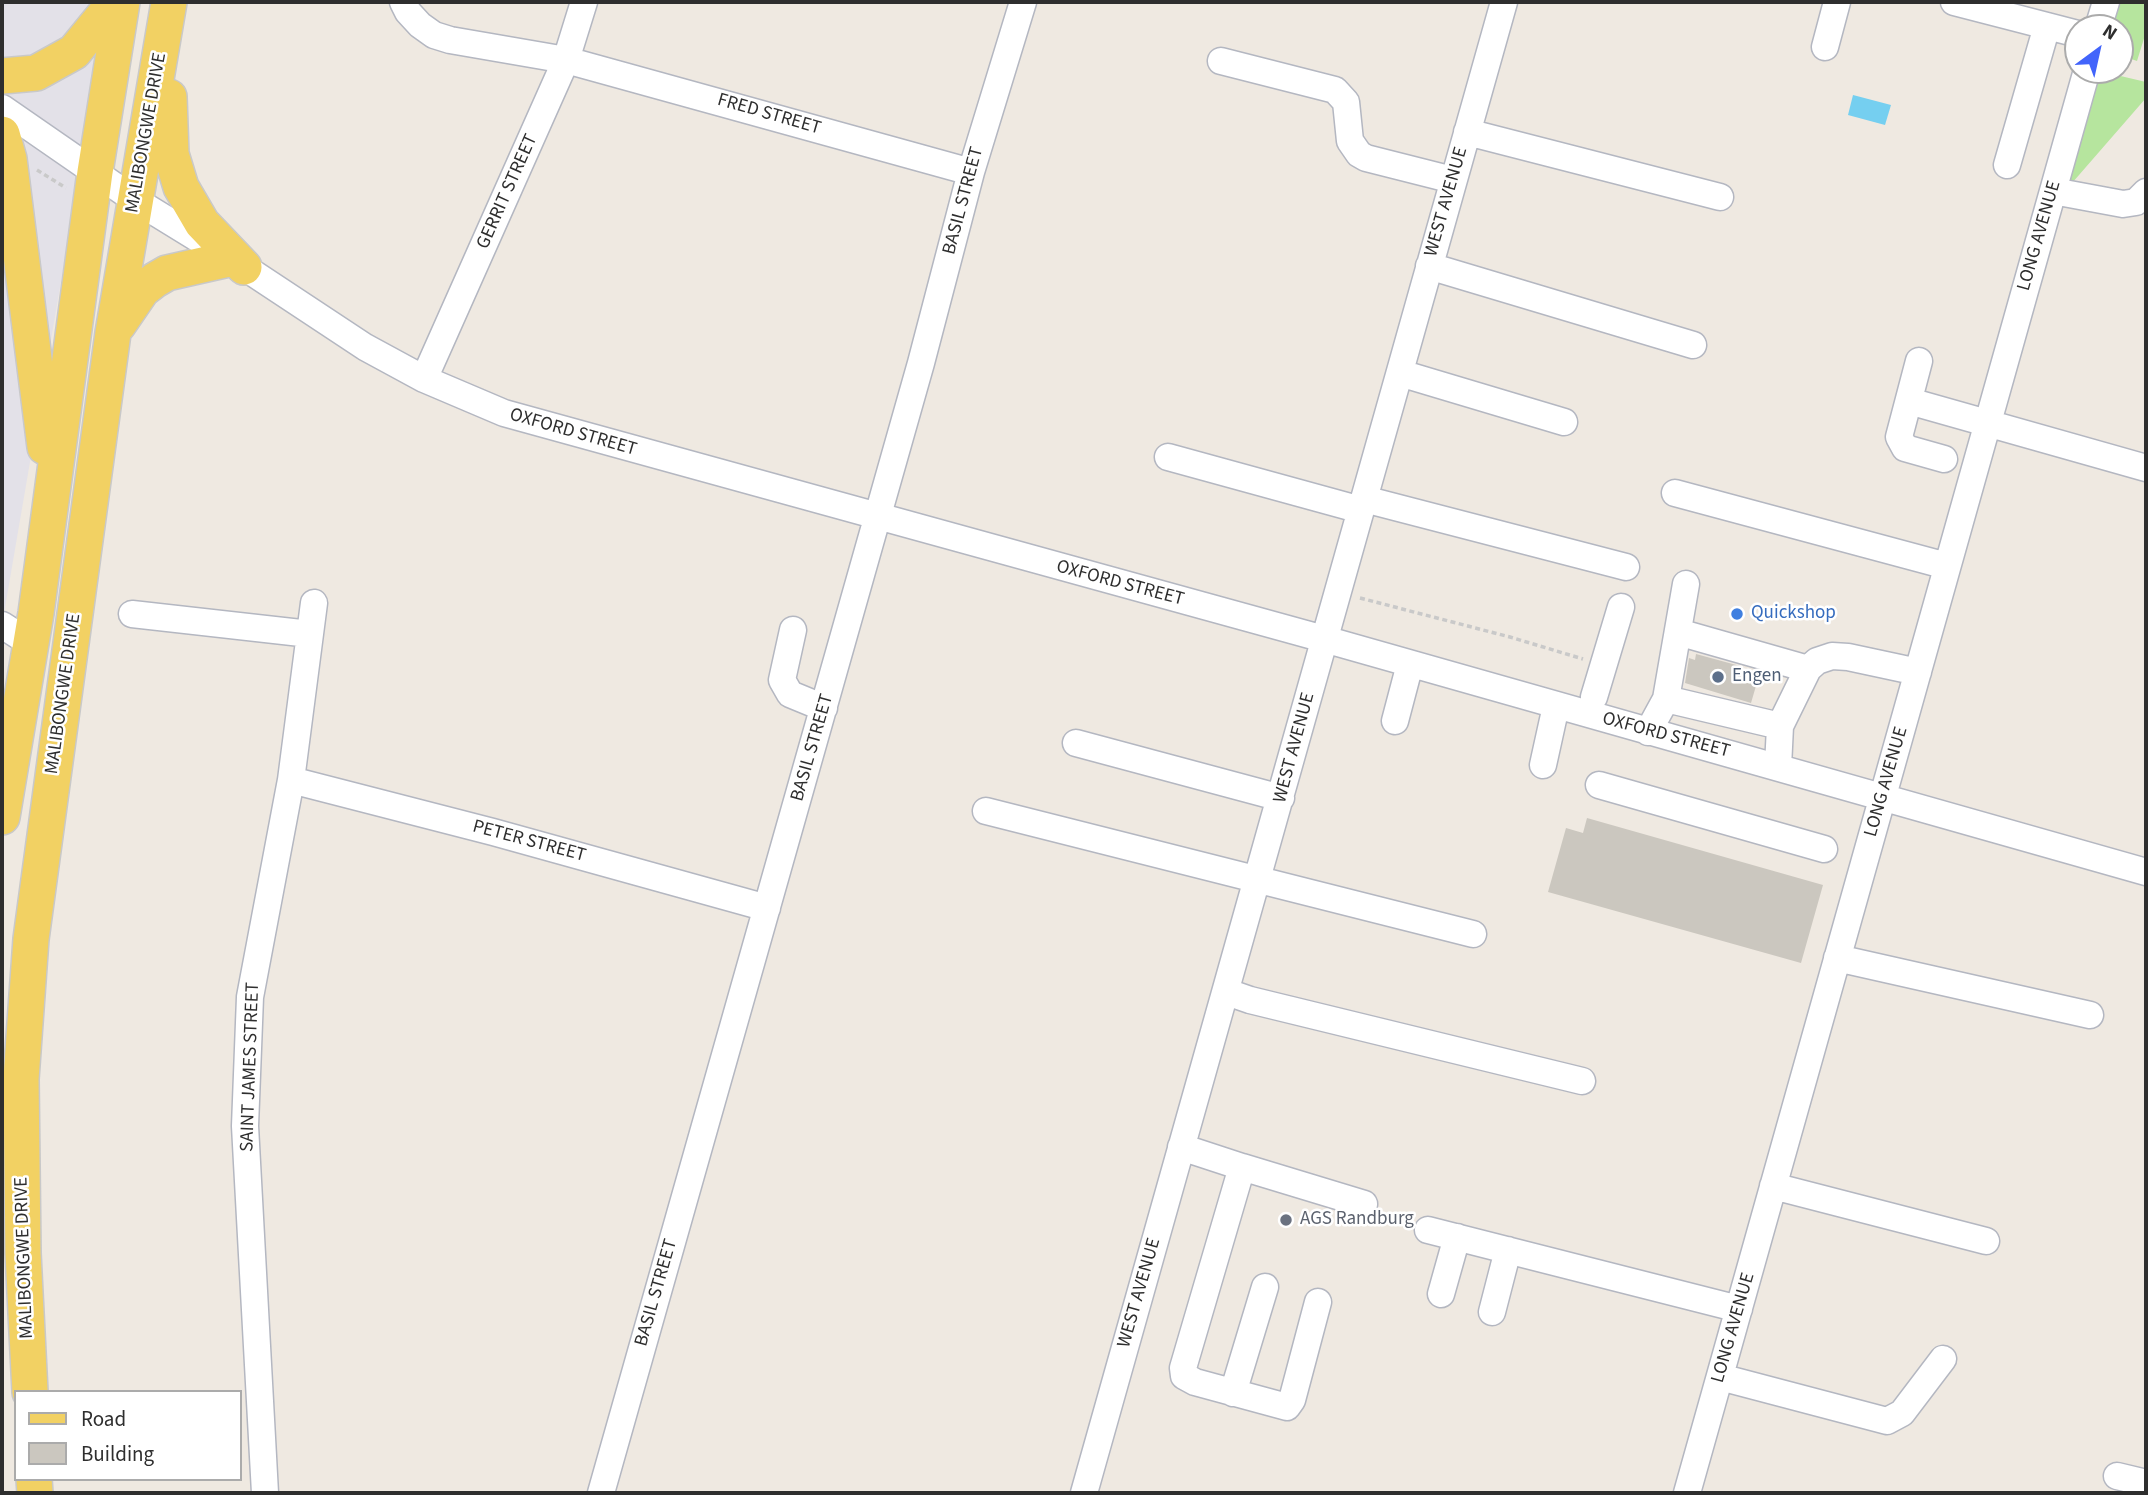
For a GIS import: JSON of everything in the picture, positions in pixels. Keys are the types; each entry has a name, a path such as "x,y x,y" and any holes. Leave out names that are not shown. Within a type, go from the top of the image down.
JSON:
{"main road":[{"path":"2,76 36,73 74,52 115,2"},
{"name":"MALIBONGWE DRIVE","path":"2,817 16,634 51,493 83,181 122,2"},
{"path":"169,6 168,122 176,173 202,223 237,263"},
{"name":"MALIBONGWE DRIVE","path":"30,1390 23,1253 21,1079 28,981 49,801 113,333 169,6"},
{"path":"2,134 10,167 51,493"},
{"path":"113,333 142,290 167,273 237,263"}],"street":[{"name":"FRED STREET","path":"403,2 420,25 450,40 566,60 971,172"},
{"name":"GERRIT STREET","path":"424,379 566,60 584,2"},
{"name":"BASIL STREET","path":"601,1493 921,363 971,172 1023,2"},
{"name":"WEST AVENUE","path":"1084,1493 1504,2"},
{"path":"1825,47 1837,2"},
{"path":"1954,2 2064,30"},
{"path":"2007,165 2047,26"},
{"path":"1222,61 1335,90 1346,102 1350,141 1359,154 1453,180"},
{"name":"LONG AVENUE","path":"1687,1493 2083,84"},
{"name":"OXFORD STREET","path":"2,108 83,181 135,200 365,347 424,379 503,413 1324,639 2146,872"},
{"path":"1467,132 1720,197"},
{"path":"2053,191 2123,204 2136,202 2146,192"},
{"path":"1429,265 1693,345"},
{"path":"1919,361 1899,437 1900,443 1905,448 1944,459"},
{"path":"1400,373 1564,422"},
{"path":"1909,401 2146,468"},
{"path":"1168,457 1626,567"},
{"path":"1675,493 1947,566"},
{"path":"1648,732 1666,699 1686,584"},
{"name":"SAINT JAMES STREET","path":"265,1493 245,1126 250,997 290,780 314,603"},
{"path":"1594,697 1621,607"},
{"path":"132,614 310,634"},
{"path":"793,630 782,680 790,694 824,708"},
{"path":"1678,632 1808,669"},
{"path":"1778,767 1780,726 1808,669 1817,661 1832,656 1848,657 1919,672"},
{"path":"1395,721 1410,664"},
{"path":"1666,699 1780,726"},
{"path":"1543,765 1556,706"},
{"path":"1076,743 1281,798"},
{"name":"PETER STREET","path":"290,780 493,832 767,908"},
{"path":"1599,785 1824,849"},
{"path":"986,811 1473,934"},
{"path":"1837,958 2090,1015"},
{"path":"1227,992 1250,1000 1582,1081"},
{"path":"1181,1147 1364,1204"},
{"path":"1242,1167 1183,1368 1184,1376 1284,1408 1290,1405 1318,1302"},
{"path":"1773,1186 1986,1241"},
{"path":"1428,1230 1739,1309"},
{"path":"1441,1294 1457,1237"},
{"path":"1492,1312 1508,1250"},
{"path":"1233,1393 1265,1287"},
{"path":"1720,1377 1886,1421 1902,1413 1943,1359"},
{"path":"2117,1476 2146,1483"}],"path":[{"path":"32,166 83,181"},
{"path":"1367,600 1510,637 1603,665"}],"shaded area":[{"path":"2,2 109,2 2,625"}],"green space":[{"path":"2119,2 2146,2 2146,32 2137,61 2134,60 2134,14 2115,14"},
{"path":"2134,79 2146,82 2146,98 2059,198 2091,84 2134,84"}],"water":[{"path":"1853,95 1891,105 1885,125 1848,115"}],"building":[{"path":"1696,654 1740,666 1738,673 1758,679 1751,703 1685,683 1689,658 1695,660"},
{"path":"1587,818 1823,885 1801,963 1548,892 1566,828 1583,833"}],"place":[{"name":"Quickshop","path":"1737,614"},
{"name":"Engen","path":"1718,677"},
{"name":"AGS Randburg","path":"1286,1220"}]}
